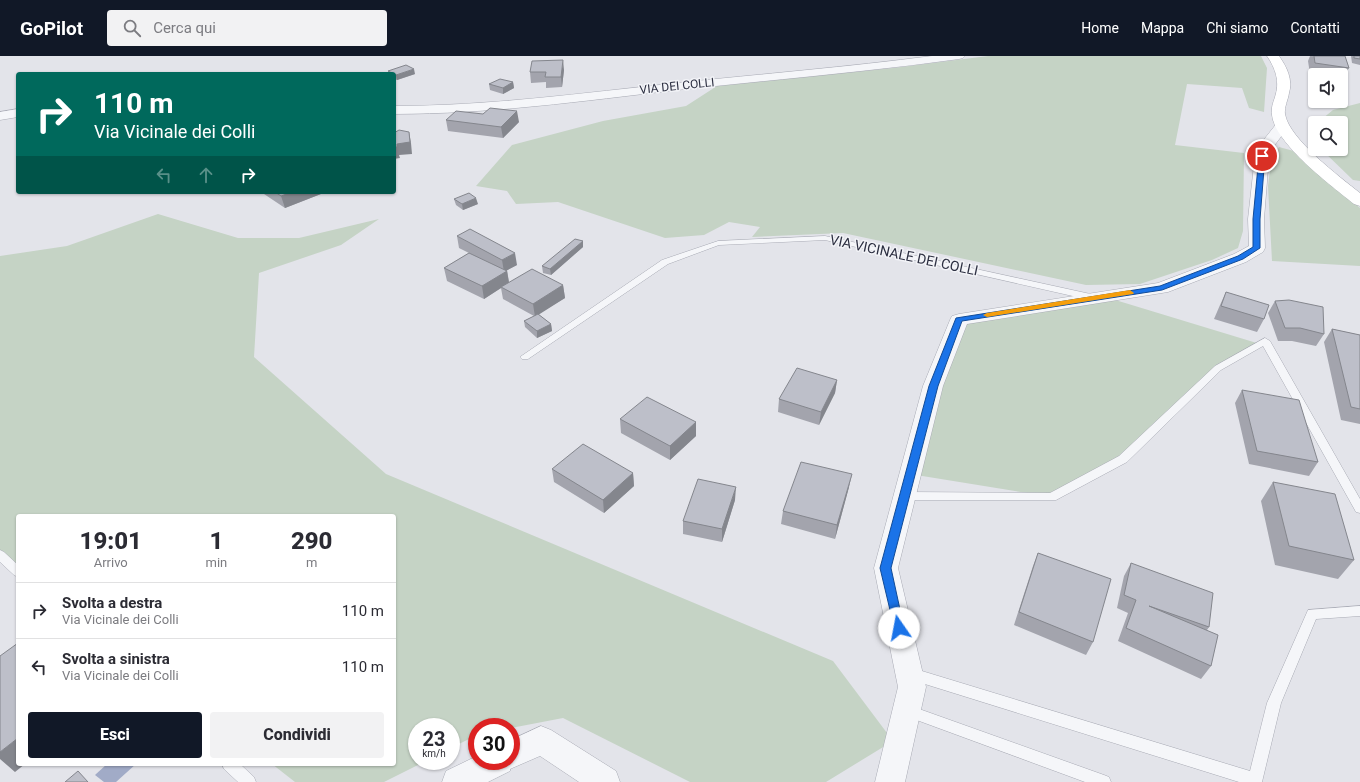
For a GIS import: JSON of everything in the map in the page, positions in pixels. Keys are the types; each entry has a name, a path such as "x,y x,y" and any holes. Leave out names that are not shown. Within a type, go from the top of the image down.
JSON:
{"main road":[{"path":"1274,56 1279,64 1283,77 1284,87 1278,109 1282,126 1289,137 1302,150 1360,201"}],"street":[{"name":"VIA DEI COLLI","path":"396,110 446,110 495,106 731,80 858,69 959,56"},
{"path":"0,116 16,113"},
{"name":"VIA VICINALE DEI COLLI","path":"890,782 912,687 886,568 933,386 959,320 1162,288 1240,258 1257,248 1256,219 1262,156 1267,145 1282,126"},
{"path":"520,750 541,740 605,782"},
{"path":"457,782 481,770"}],"lane":[{"name":"VIA VICINALE DEI COLLI","path":"525,357 664,262 718,243 825,238 1097,298"},
{"path":"905,496 1052,497 1123,459 1218,368 1265,341 1360,509"},
{"path":"0,556 16,570"},
{"path":"908,672 1255,781 1274,703 1312,614 1360,611"},
{"path":"906,710 1104,782"},
{"path":"232,766 249,782"}],"green space":[{"path":"988,56 1261,56 1267,68 1264,112 1249,108 1242,88 1187,84 1175,145 1244,153 1243,231 1238,248 1212,260 1140,284 1086,285 843,233 752,237 760,227 729,222 704,235 665,238 558,202 516,204 507,191 476,186 512,145 603,121 686,106 717,86 893,68"},
{"path":"1360,103 1360,181 1353,180 1328,156 1348,156 1348,116 1326,116 1333,110 1348,108 1348,106"},
{"path":"1279,147 1301,153 1360,208 1360,266 1272,261 1268,186 1271,162"},
{"path":"158,214 238,238 299,238 379,219 341,245 259,273 254,357 386,474 833,661 893,741 826,782 690,782 563,718 520,726 520,718 468,718 468,740 460,744 460,718 408,718 408,770 384,782 295,782 275,766 396,766 396,514 16,514 16,563 0,551 0,256 67,246"},
{"path":"1112,299 1260,344 1218,368 1123,459 1052,497 910,474 963,322"}],"water":[{"path":"105,766 134,766 116,782 104,782 95,775"}],"building":[{"path":"1314,56 1345,56 1349,68 1315,63"},
{"path":"1354,56 1360,56 1360,59 1354,58"},
{"path":"563,60 561,77 545,77 546,72 530,72 532,61"},
{"path":"406,65 414,69 396,75 396,72 388,71"},
{"path":"500,79 513,82 503,88 489,84"},
{"path":"490,108 517,111 501,127 446,120 456,111 483,114"},
{"path":"399,130 409,132 410,142 397,144 396,147 396,132"},
{"path":"469,193 476,198 462,204 454,199"},
{"path":"470,229 515,253 502,260 457,236"},
{"path":"575,239 583,241 550,269 542,266"},
{"path":"469,253 507,271 482,286 444,268"},
{"path":"532,269 563,285 533,304 501,287"},
{"path":"1226,292 1269,305 1264,319 1221,306"},
{"path":"1289,300 1323,307 1324,334 1300,328 1285,328 1275,301"},
{"path":"538,314 551,324 537,331 524,321"},
{"path":"1332,329 1360,335 1360,409 1351,407"},
{"path":"797,368 837,380 821,412 779,399"},
{"path":"1242,390 1299,400 1318,462 1257,451"},
{"path":"647,397 696,422 670,446 620,419"},
{"path":"583,444 633,473 603,500 552,469"},
{"path":"801,462 852,474 837,525 783,511"},
{"path":"698,479 736,487 722,529 683,521"},
{"path":"1273,482 1335,494 1354,560 1289,546"},
{"path":"1038,553 1111,579 1093,642 1019,612"},
{"path":"1131,563 1213,593 1209,627 1149,606 1218,635 1211,666 1126,628 1136,600 1124,595"},
{"path":"16,644 16,740 0,752 0,656"},
{"path":"78,771 88,782 65,782"}],"slow traffic":[{"path":"987,315 1130,293"}],"route":[{"path":"899,628 886,568 933,386 959,320 1162,288 1240,258 1257,248 1256,219 1262,156"}]}
